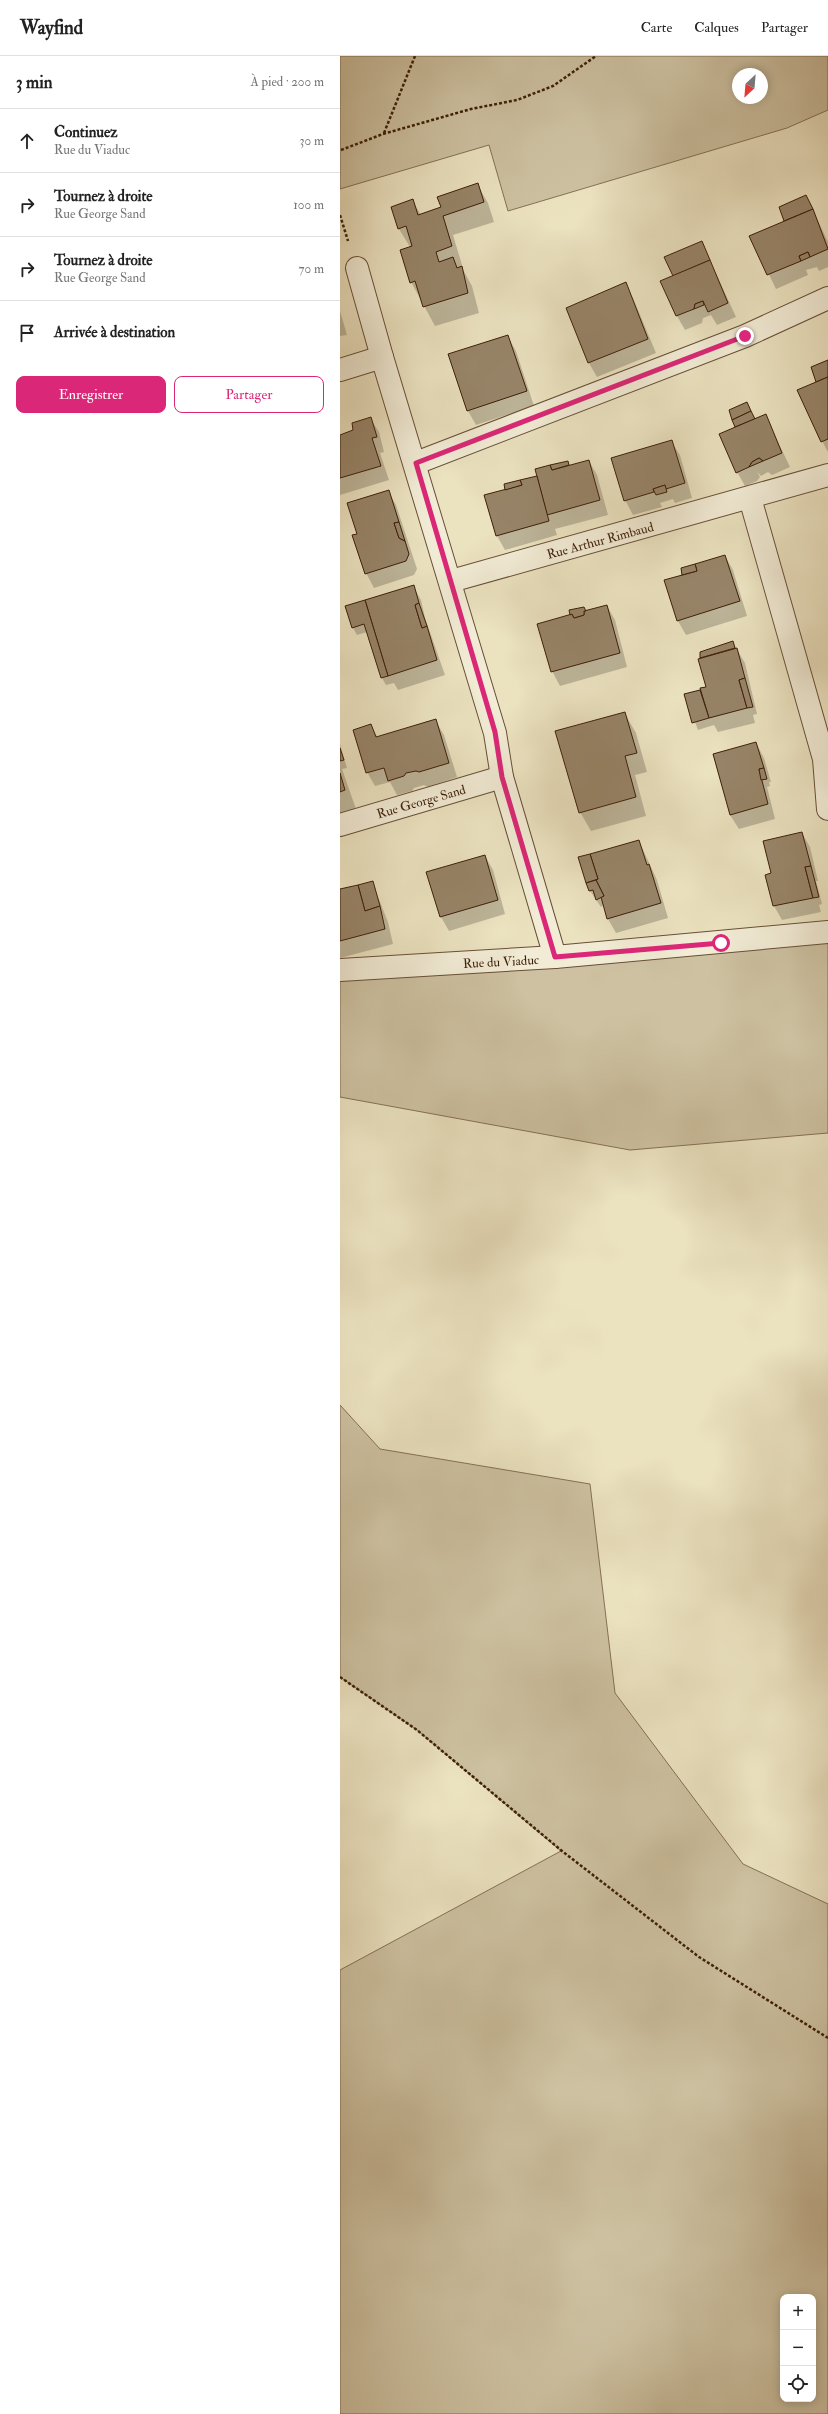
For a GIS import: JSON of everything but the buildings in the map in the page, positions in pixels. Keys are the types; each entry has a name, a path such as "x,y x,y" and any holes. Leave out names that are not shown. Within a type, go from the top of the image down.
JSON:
{"street":[{"path":"357,268 382,357 416,463 495,732 502,777 555,957"},
{"path":"416,463 745,336 828,298"},
{"path":"340,370 382,357"},
{"name":"Rue Arthur Rimbaud","path":"451,581 828,475"},
{"path":"750,498 826,758 828,809"},
{"name":"Rue George Sand","path":"340,825 502,777"},
{"name":"Rue du Viaduc","path":"340,970 555,957 828,932"}],"path":[{"path":"383,134 415,56"},
{"path":"340,150 383,134 471,109 517,100 553,86 596,56"},
{"path":"340,1677 417,1730 562,1851 698,1957 828,2038"}],"shaded area":[{"path":"340,56 828,56 828,110 787,128 508,211 489,145 340,189"},
{"path":"828,932 828,1133 630,1150 340,1097 340,970"},
{"path":"340,1405 380,1449 590,1484 615,1693 743,1864 828,1904 828,2414 340,2414 340,1970 561,1851 417,1730 340,1677"}],"route":[{"path":"721,943 555,957 502,777 495,732 416,463 745,336"}]}
